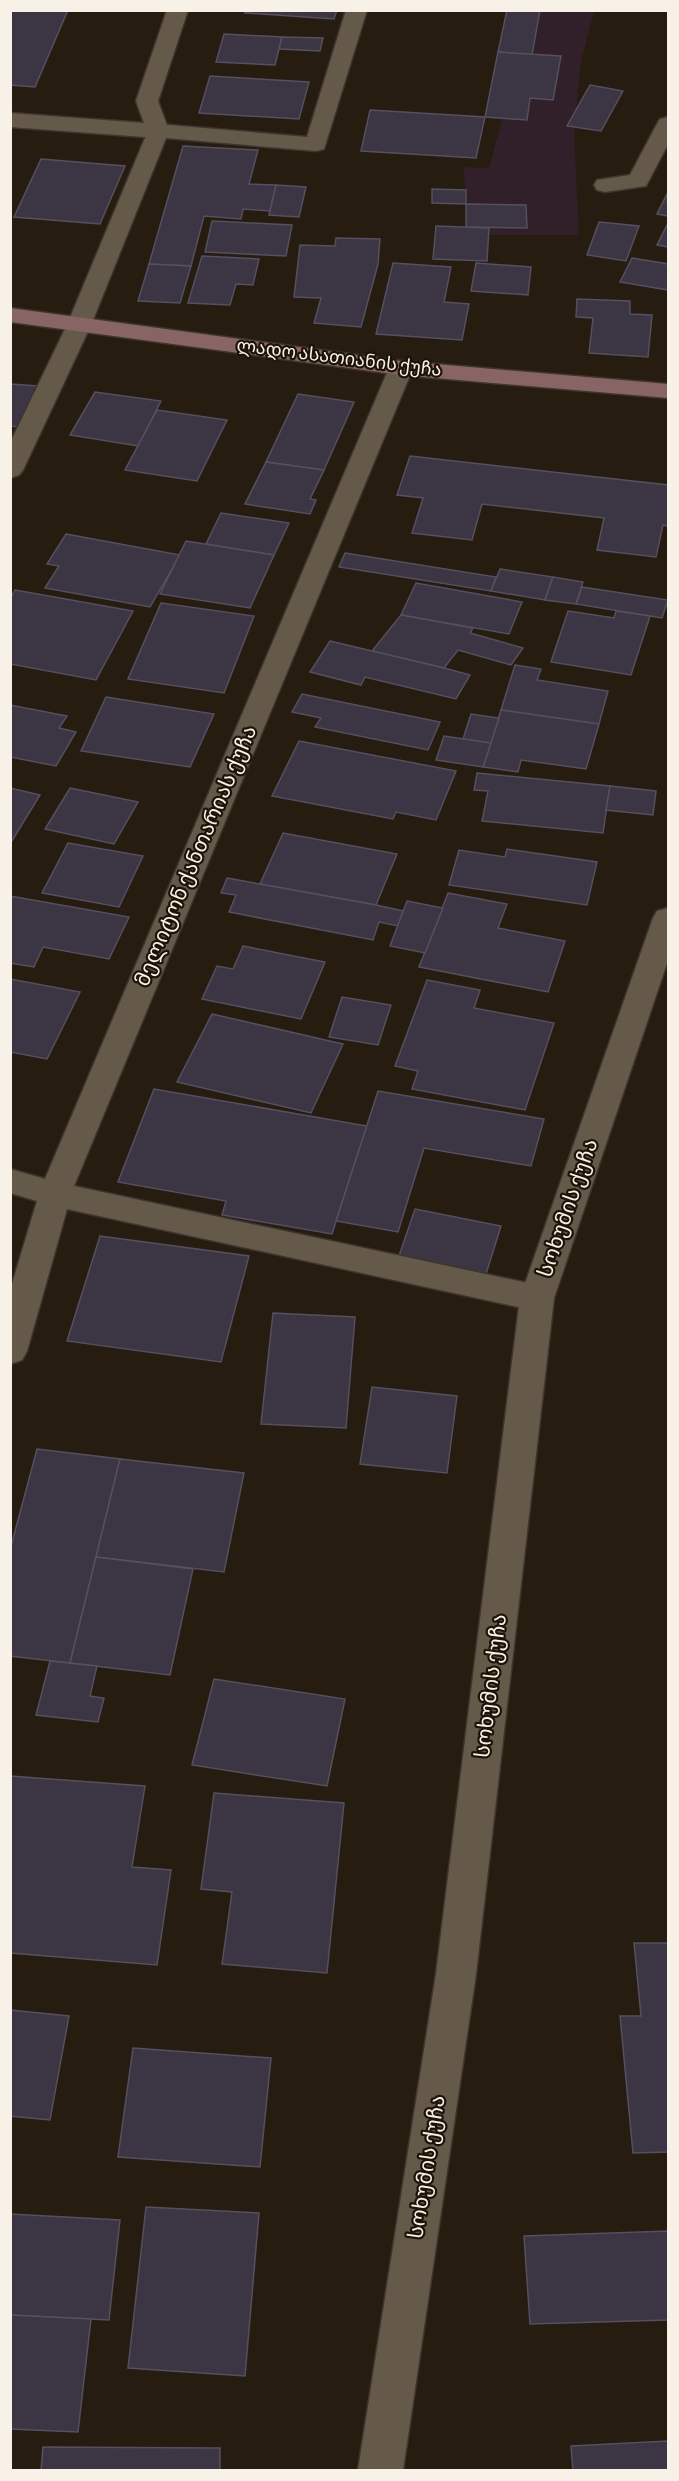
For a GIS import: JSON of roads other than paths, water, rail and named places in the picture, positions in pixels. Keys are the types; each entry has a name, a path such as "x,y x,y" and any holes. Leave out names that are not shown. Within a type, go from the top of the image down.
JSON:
{"main road":[{"name":"ლადო ასათიანის ქუჩა","path":"10,315 402,368 669,391"}],"street":[{"path":"10,470 79,325 158,131 147,101 178,10"},
{"path":"10,120 316,144 357,10"},
{"path":"605,185 638,181 669,124"},
{"name":"მელიტონ ქანთარიას ქუჩა","path":"10,1351 55,1194 402,368"},
{"name":"სოხუმის ქუჩა","path":"380,2470 456,1974 537,1298 669,918"},
{"path":"10,1181 55,1194 537,1298"}]}
